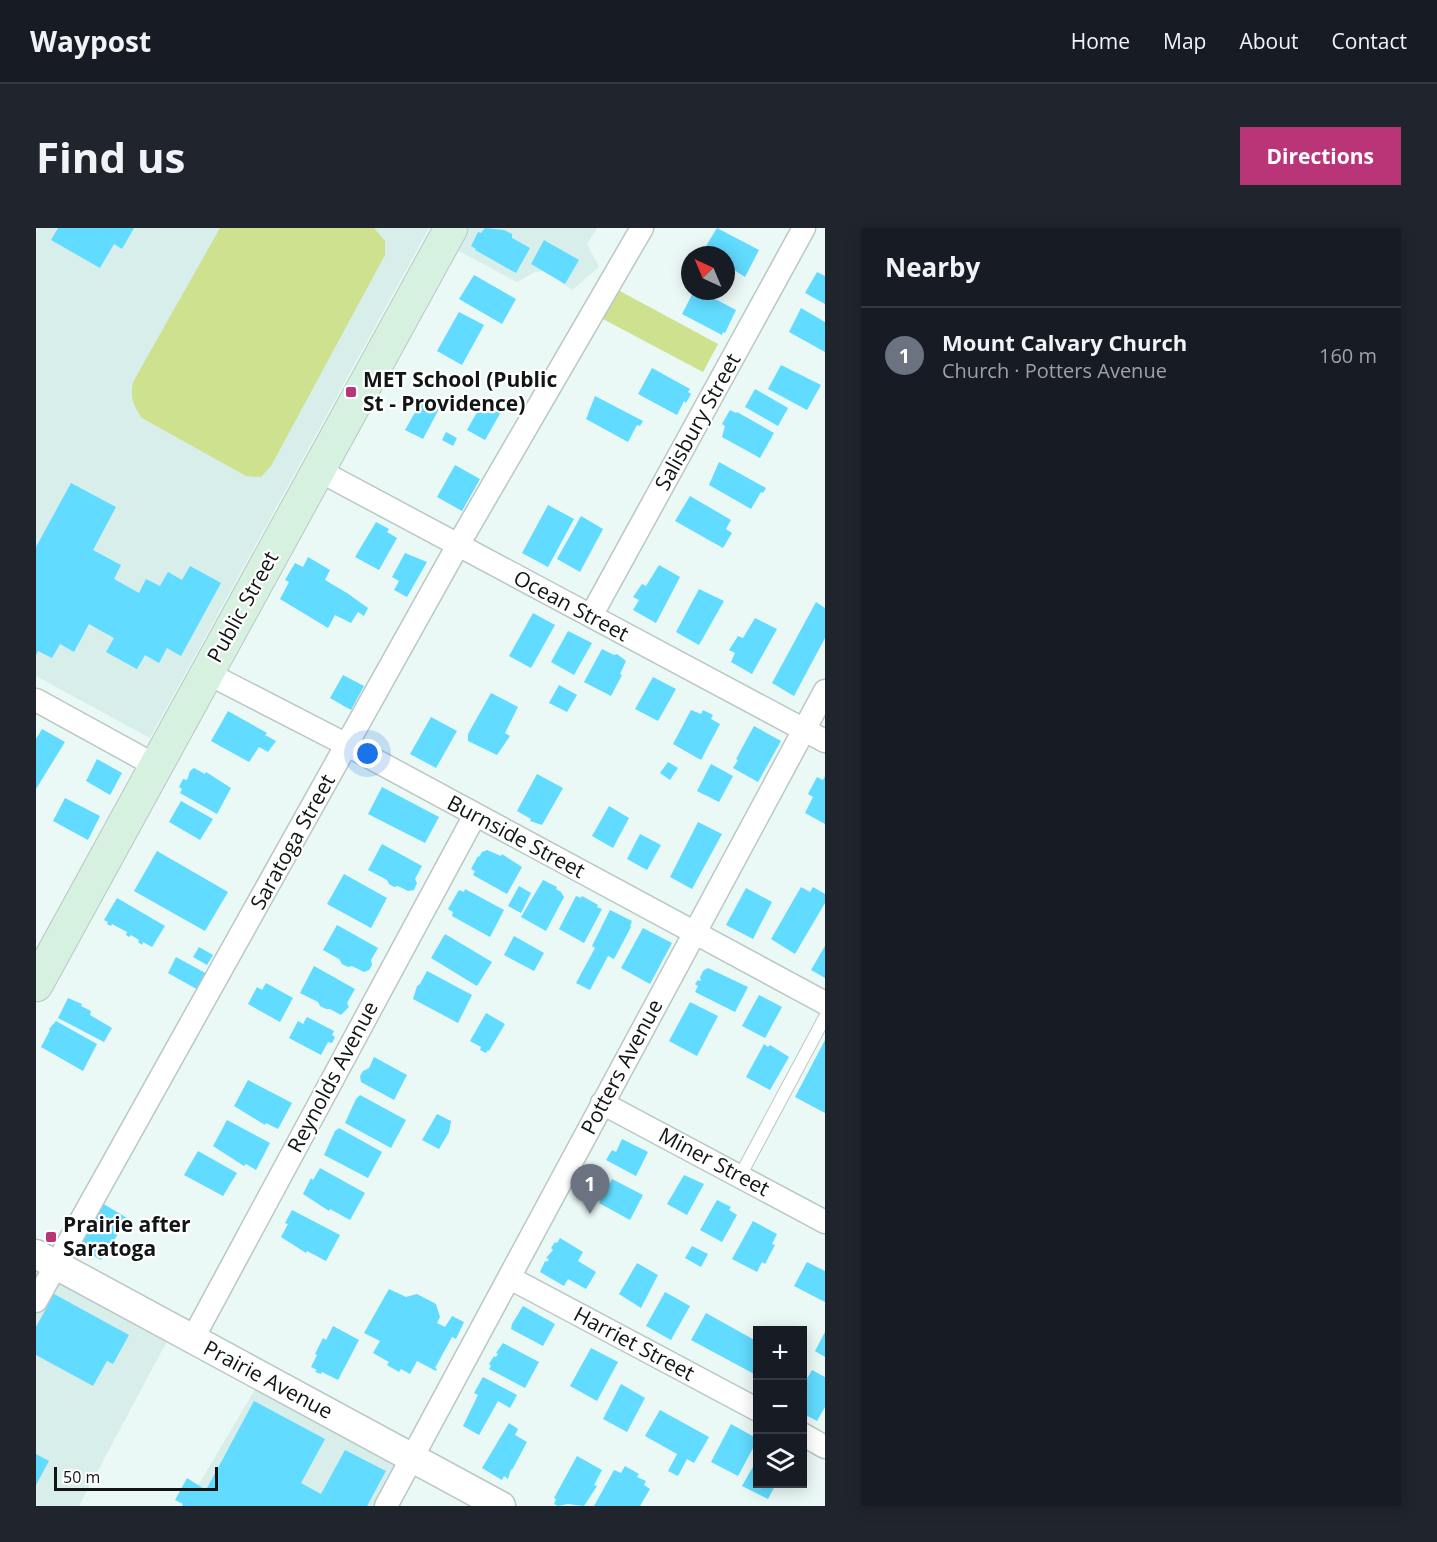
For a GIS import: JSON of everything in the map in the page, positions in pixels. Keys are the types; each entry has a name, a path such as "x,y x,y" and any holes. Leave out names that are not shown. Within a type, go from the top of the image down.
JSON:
{"main road":[{"name":"Public Street","path":"38,979 451,228"}],"street":[{"name":"Saratoga Street","path":"36,1301 46,1259 347,745 458,545 642,228"},
{"name":"Salisbury Street","path":"591,616 804,228"},
{"name":"Ocean Street","path":"318,470 825,741"},
{"name":"Burnside Street","path":"207,673 347,745 825,1003"},
{"name":"Potters Avenue","path":"386,1506 825,691"},
{"path":"36,700 156,766"},
{"name":"Reynolds Avenue","path":"192,1340 475,815"},
{"name":"Miner Street","path":"603,1103 825,1222"},
{"name":"Prairie Avenue","path":"46,1259 501,1506"},
{"name":"Harriet Street","path":"510,1278 753,1407"},
{"path":"807,1437 825,1447"}],"lane":[{"path":"740,1176 825,1017"}],"shaded area":[{"path":"38,228 429,228 150,738 36,676 36,232"},
{"path":"462,228 597,228 587,244 599,267 572,290 546,271 535,272 517,282 453,248"},
{"path":"36,1252 175,1326 79,1506 36,1506"},
{"path":"263,1376 421,1460 397,1506 216,1506 193,1494"}],"green space":[{"path":"220,228 374,228 385,241 385,255 271,466 261,477 246,476 142,418 132,397 133,382"},
{"path":"618,290 718,344 703,372 603,319"}],"building":[{"path":"58,228 134,228 122,249 114,244 100,268 51,240"},
{"path":"485,228 504,230 512,234 512,238 530,248 516,273 471,246 478,232 481,233"},
{"path":"717,228 759,250 745,277 735,271 735,246 706,246"},
{"path":"544,240 579,260 565,284 531,264"},
{"path":"817,272 825,276 825,304 805,293"},
{"path":"474,275 516,299 502,324 459,299"},
{"path":"689,300 717,300 736,310 722,335 682,314"},
{"path":"801,308 825,322 825,352 789,332"},
{"path":"459,312 484,325 462,365 437,351"},
{"path":"781,365 821,385 807,410 768,389"},
{"path":"652,368 690,389 688,392 691,394 686,403 684,401 677,415 638,394"},
{"path":"755,389 788,408 778,426 745,407"},
{"path":"595,396 643,421 640,426 637,425 628,442 586,419"},
{"path":"422,400 439,409 423,439 405,430"},
{"path":"484,400 502,410 485,440 467,430"},
{"path":"730,410 774,433 760,458 722,437 725,426 722,424"},
{"path":"446,432 457,438 453,446 442,440"},
{"path":"719,462 766,488 751,509 709,485"},
{"path":"455,465 480,479 462,511 437,497"},
{"path":"71,483 116,507 93,550 121,565 114,579 139,593 146,579 160,586 168,572 182,580 190,566 221,583 181,656 167,648 159,663 145,655 137,669 106,652 114,638 89,624 74,652 60,644 52,658 38,651 36,655 36,547"},
{"path":"690,496 731,520 726,529 732,533 723,548 675,521"},
{"path":"548,505 574,519 548,567 522,553"},
{"path":"581,516 603,529 580,572 557,559"},
{"path":"376,522 389,529 387,532 397,538 379,570 355,557"},
{"path":"405,553 427,562 407,597 394,590 399,581 392,577"},
{"path":"308,557 330,570 325,580 368,608 364,616 358,612 351,623 335,615 328,628 280,599 289,582 285,580 295,563 303,567"},
{"path":"659,565 680,577 656,623 633,610 639,600 633,597 642,584 646,586"},
{"path":"699,589 724,601 699,645 676,632"},
{"path":"816,602 825,608 825,638 794,696 772,683"},
{"path":"533,613 555,625 531,668 509,656"},
{"path":"755,618 777,629 752,674 731,662 735,653 729,650 738,636 743,638"},
{"path":"568,631 592,643 574,675 551,662"},
{"path":"602,649 614,655 617,654 626,661 620,674 622,675 611,696 584,682"},
{"path":"343,675 364,686 351,710 330,698"},
{"path":"653,677 676,689 658,721 635,709"},
{"path":"559,685 577,695 567,712 549,703"},
{"path":"491,693 518,707 505,733 510,736 497,755 468,741 468,734"},
{"path":"691,710 701,714 703,710 713,715 711,719 720,724 701,760 673,744"},
{"path":"228,711 267,733 265,735 276,741 268,752 259,747 249,762 211,741"},
{"path":"431,717 457,731 436,768 410,754"},
{"path":"754,726 781,741 758,782 733,768"},
{"path":"42,729 65,742 36,789 36,739"},
{"path":"97,759 122,773 110,795 86,781"},
{"path":"668,762 678,768 670,780 660,773"},
{"path":"711,764 733,776 719,802 697,791"},
{"path":"194,768 205,774 206,772 231,788 217,814 180,793 182,789 179,787 183,779 187,780 190,771"},
{"path":"537,774 563,788 542,825 530,821 531,819 517,811"},
{"path":"825,776 825,824 805,813 813,797 808,794 817,777 823,780"},
{"path":"382,787 439,817 425,843 368,814"},
{"path":"65,798 100,816 88,840 53,821"},
{"path":"181,801 213,819 200,840 169,822"},
{"path":"609,806 629,818 613,848 592,836"},
{"path":"698,822 722,834 692,889 670,877"},
{"path":"640,834 661,845 647,870 627,859"},
{"path":"382,844 422,866 415,879 417,883 414,890 408,891 398,886 394,887 387,880 368,870"},
{"path":"487,850 501,856 502,854 522,867 507,894 473,875 475,871 471,869 478,856"},
{"path":"157,851 228,892 205,931 134,891"},
{"path":"344,874 387,898 371,928 327,904"},
{"path":"543,880 557,887 556,889 564,897 546,931 521,917"},
{"path":"519,886 531,893 521,913 508,906"},
{"path":"801,887 810,892 813,887 825,894 825,903 795,954 771,939"},
{"path":"746,888 772,902 753,939 726,925"},
{"path":"465,889 504,910 490,937 452,916 453,912 448,909 459,890 464,892"},
{"path":"576,896 581,898 582,896 602,909 584,943 559,929"},
{"path":"117,898 165,926 152,947 143,942 142,945 131,935 129,937 126,935 127,932 112,924 111,926 107,924 108,922 104,920"},
{"path":"610,910 632,921 631,927 614,959 608,956 590,990 576,983 595,948 592,946"},
{"path":"337,925 378,948 371,960 372,965 369,970 364,972 352,966 348,967 323,950"},
{"path":"643,928 672,943 650,984 621,968"},
{"path":"445,934 492,962 477,986 431,958"},
{"path":"514,936 544,953 534,971 504,955"},
{"path":"825,946 825,978 811,970"},
{"path":"199,947 213,955 207,965 193,957"},
{"path":"176,957 209,975 200,991 168,973"},
{"path":"314,966 355,989 347,1003 349,1007 341,1015 320,1006 318,1002 300,993"},
{"path":"708,968 748,987 735,1012 695,992 698,986 695,984 698,980 701,981 703,971"},
{"path":"427,971 472,995 458,1023 413,999 417,986"},
{"path":"266,983 293,998 280,1022 248,1004 257,987 262,990"},
{"path":"759,995 782,1007 765,1038 742,1026"},
{"path":"68,998 82,1004 81,1006 91,1011 90,1015 112,1028 104,1042 58,1018"},
{"path":"690,1002 718,1016 697,1056 669,1041"},
{"path":"486,1013 505,1024 486,1053 470,1041"},
{"path":"307,1017 334,1031 332,1035 335,1037 332,1043 328,1042 321,1055 289,1038 298,1021 303,1024"},
{"path":"56,1021 97,1044 83,1071 41,1047 49,1029"},
{"path":"825,1040 825,1113 795,1097"},
{"path":"764,1044 768,1047 770,1045 789,1057 770,1090 746,1077"},
{"path":"374,1057 407,1075 394,1100 361,1082 360,1076 369,1068"},
{"path":"248,1080 292,1103 278,1129 266,1123 265,1125 234,1106"},
{"path":"360,1095 406,1120 391,1148 345,1123"},
{"path":"437,1114 451,1121 449,1132 439,1149 422,1140"},
{"path":"227,1120 270,1143 256,1170 246,1164 244,1166 213,1146"},
{"path":"339,1128 382,1152 368,1178 324,1155 335,1131"},
{"path":"622,1139 648,1152 636,1176 606,1160 612,1150 616,1152"},
{"path":"198,1151 237,1173 223,1196 184,1175"},
{"path":"320,1168 365,1193 350,1220 330,1209 329,1211 303,1194 311,1178 313,1180"},
{"path":"684,1175 704,1184 687,1215 667,1204"},
{"path":"612,1179 643,1195 630,1220 599,1203"},
{"path":"717,1200 731,1207 729,1210 737,1215 722,1242 700,1230"},
{"path":"102,1203 127,1218 101,1260 77,1246"},
{"path":"292,1210 340,1235 326,1261 307,1251 306,1253 281,1237"},
{"path":"753,1221 777,1234 772,1244 775,1245 765,1264 762,1262 757,1272 732,1259"},
{"path":"560,1238 583,1252 578,1261 596,1272 586,1289 568,1279 564,1286 540,1272 545,1261 549,1259 546,1258 553,1250 551,1248"},
{"path":"692,1246 708,1254 701,1267 685,1258"},
{"path":"807,1262 825,1271 825,1302 794,1286"},
{"path":"637,1263 658,1275 641,1308 619,1294"},
{"path":"389,1289 406,1297 417,1294 436,1304 440,1317 437,1323 445,1327 452,1316 464,1322 456,1339 452,1337 435,1368 436,1371 417,1361 410,1374 401,1369 399,1372 387,1365 389,1362 373,1353 380,1341 364,1333"},
{"path":"665,1292 690,1306 671,1340 646,1326"},
{"path":"54,1294 129,1335 113,1364 107,1361 93,1386 36,1355 36,1327"},
{"path":"523,1306 555,1324 543,1346 511,1329"},
{"path":"706,1313 753,1339 753,1373 691,1340"},
{"path":"333,1326 359,1340 338,1380 322,1372 321,1374 315,1372 317,1370 311,1367 323,1338 326,1340"},
{"path":"825,1332 825,1357 815,1351"},
{"path":"503,1343 539,1362 525,1388 489,1369 491,1366 489,1364 498,1354 496,1353"},
{"path":"591,1348 618,1362 597,1401 570,1386"},
{"path":"812,1370 825,1377 825,1407 817,1421 807,1416 807,1378"},
{"path":"483,1377 517,1395 510,1408 498,1401 479,1435 463,1426 478,1395 474,1393"},
{"path":"621,1384 645,1398 627,1432 603,1419"},
{"path":"254,1401 325,1439 301,1483 321,1494 345,1450 386,1471 367,1506 182,1506 183,1504 175,1500 187,1478 206,1490"},
{"path":"660,1410 709,1437 694,1463 687,1459 678,1476 668,1471 677,1454 645,1436"},
{"path":"509,1423 518,1429 515,1435 527,1442 511,1469 508,1479 504,1476 502,1480 482,1468"},
{"path":"731,1424 753,1436 753,1448 738,1476 711,1462"},
{"path":"36,1454 49,1461 36,1485"},
{"path":"577,1456 602,1470 594,1485 597,1486 584,1506 568,1504 558,1506 554,1504 556,1499 554,1498"},
{"path":"625,1466 639,1474 637,1477 646,1481 644,1485 650,1489 640,1506 594,1506 614,1470 621,1473"},
{"path":"753,1467 753,1488 774,1488 768,1499 742,1486"}],"place":[{"name":"MET School (Public St - Providence)","path":"351,392"},
{"name":"Mount Calvary Church","path":"590,1214"},
{"name":"Prairie after Saratoga","path":"51,1237"}]}
